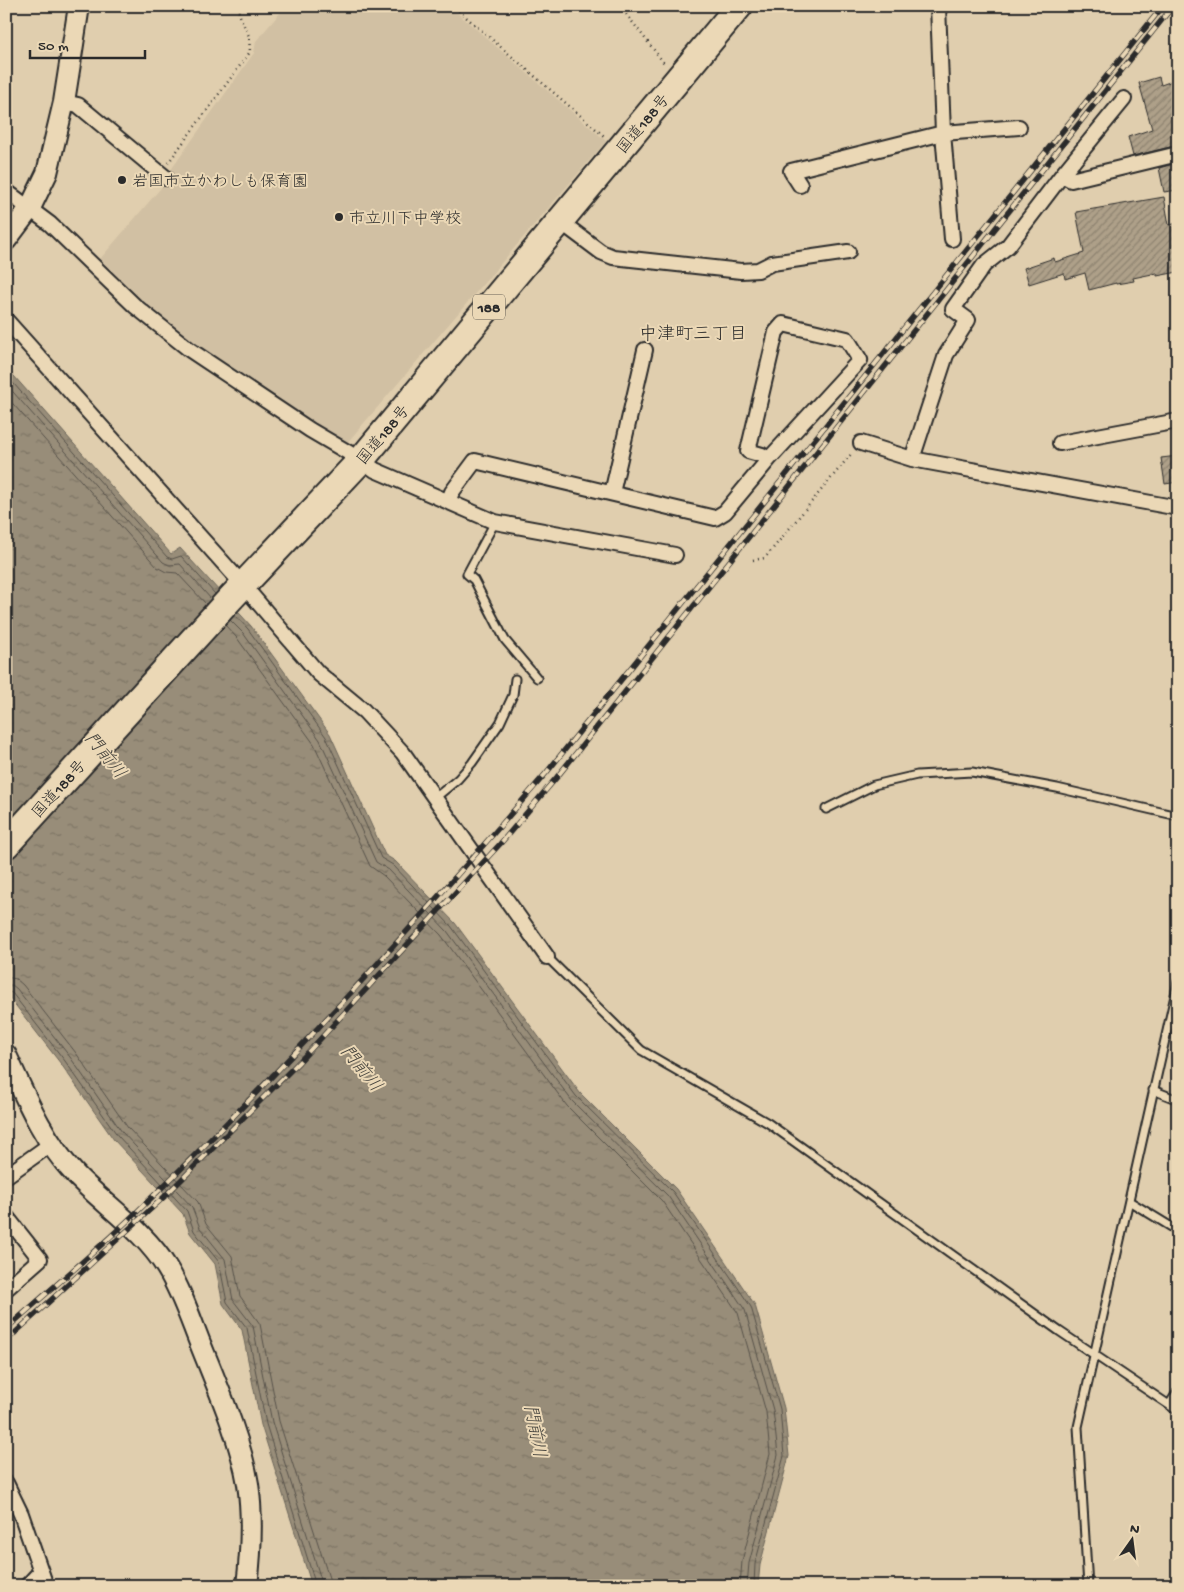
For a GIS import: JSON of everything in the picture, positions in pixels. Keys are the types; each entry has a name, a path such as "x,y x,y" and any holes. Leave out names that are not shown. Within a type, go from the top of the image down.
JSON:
{"highway":[{"name":"国道188号","path":"6,845 361,460 739,6"}],"street":[{"path":"6,240 30,208 48,173 64,102 79,6"},
{"path":"938,6 943,133 952,239"},
{"path":"912,459 946,355 968,320 953,309 984,265 1008,246 1062,175 1124,99"},
{"path":"64,102 78,105 163,175"},
{"path":"800,185 792,171 943,133 1019,127"},
{"path":"1062,175 1071,180 1178,154"},
{"path":"6,191 50,224 135,306 190,350 310,430 375,470 495,522 675,555"},
{"path":"561,222 601,252 613,257 732,270 758,270 772,263 848,252"},
{"path":"6,320 237,593 318,673 364,711 403,753 547,957"},
{"path":"448,502 452,492 475,461 715,518 725,512 769,460 860,360 847,340 783,324 776,332 748,451 762,455 769,460"},
{"path":"612,493 645,350"},
{"path":"1060,444 1178,421"},
{"path":"861,443 912,459 1178,508"},
{"path":"6,1056 51,1144 74,1173 151,1248 167,1268 183,1302 230,1420 248,1483 252,1529 247,1586"},
{"path":"6,1176 51,1144"},
{"path":"6,1216 40,1259 6,1289"},
{"path":"6,1483 21,1514 46,1586"},
{"path":"27,1586 42,1571"}],"lane":[{"path":"495,522 467,574 474,580 505,640 537,678"},
{"path":"435,798 458,779 472,763 500,723 513,695 514,679"},
{"path":"826,809 874,785 916,775 972,772 1058,788 1178,816"},
{"path":"547,957 641,1050 768,1123 1094,1355 1178,1411"},
{"path":"1088,1586 1078,1426 1178,982"},
{"path":"1153,1090 1178,1100"},
{"path":"1128,1202 1178,1232"},
{"path":"1169,1405 1178,1391"}],"path":[{"path":"163,175 250,52 249,36 237,6"},
{"path":"461,6 460,11 620,150"},
{"path":"620,6 665,64 680,77"},
{"path":"753,560 765,558 861,443"}],"shaded area":[{"name":"市立川下中学校","path":"286,6 456,6 455,11 606,141 346,444 200,349 140,298 100,259 172,175 170,171 254,53 256,41"}],"water":[{"name":"門前川","path":"6,367 171,554 180,548 251,626 330,734 385,855 395,861 455,923 580,1093 676,1189 755,1305 784,1408 789,1456 760,1565 758,1586 312,1586 261,1425 242,1330 223,1304 215,1264 190,1233 183,1214 114,1140 61,1064 6,993"}],"building":[{"path":"1159,77 1161,85 1178,79 1178,145 1133,156 1128,137 1152,129 1139,83"},
{"path":"1177,163 1178,190 1164,192 1159,168"},
{"path":"1164,197 1169,225 1178,223 1178,272 1157,276 1157,273 1133,278 1134,281 1116,283 1089,290 1085,273 1065,279 1064,273 1029,284 1024,268 1054,258 1055,262 1084,253 1076,212"},
{"path":"1178,456 1178,482 1165,484 1161,458"}],"railway":[{"path":"6,1329 126,1222 248,1101 400,939 547,772 1163,6"},
{"path":"6,1341 164,1197 299,1062 500,844 557,777 1173,6"}],"place":[{"name":"岩国市立かわしも保育園","path":"122,180"},
{"name":"市立川下中学校","path":"339,217"}],"district":[{"name":"中津町三丁目","path":"693,333"}]}
